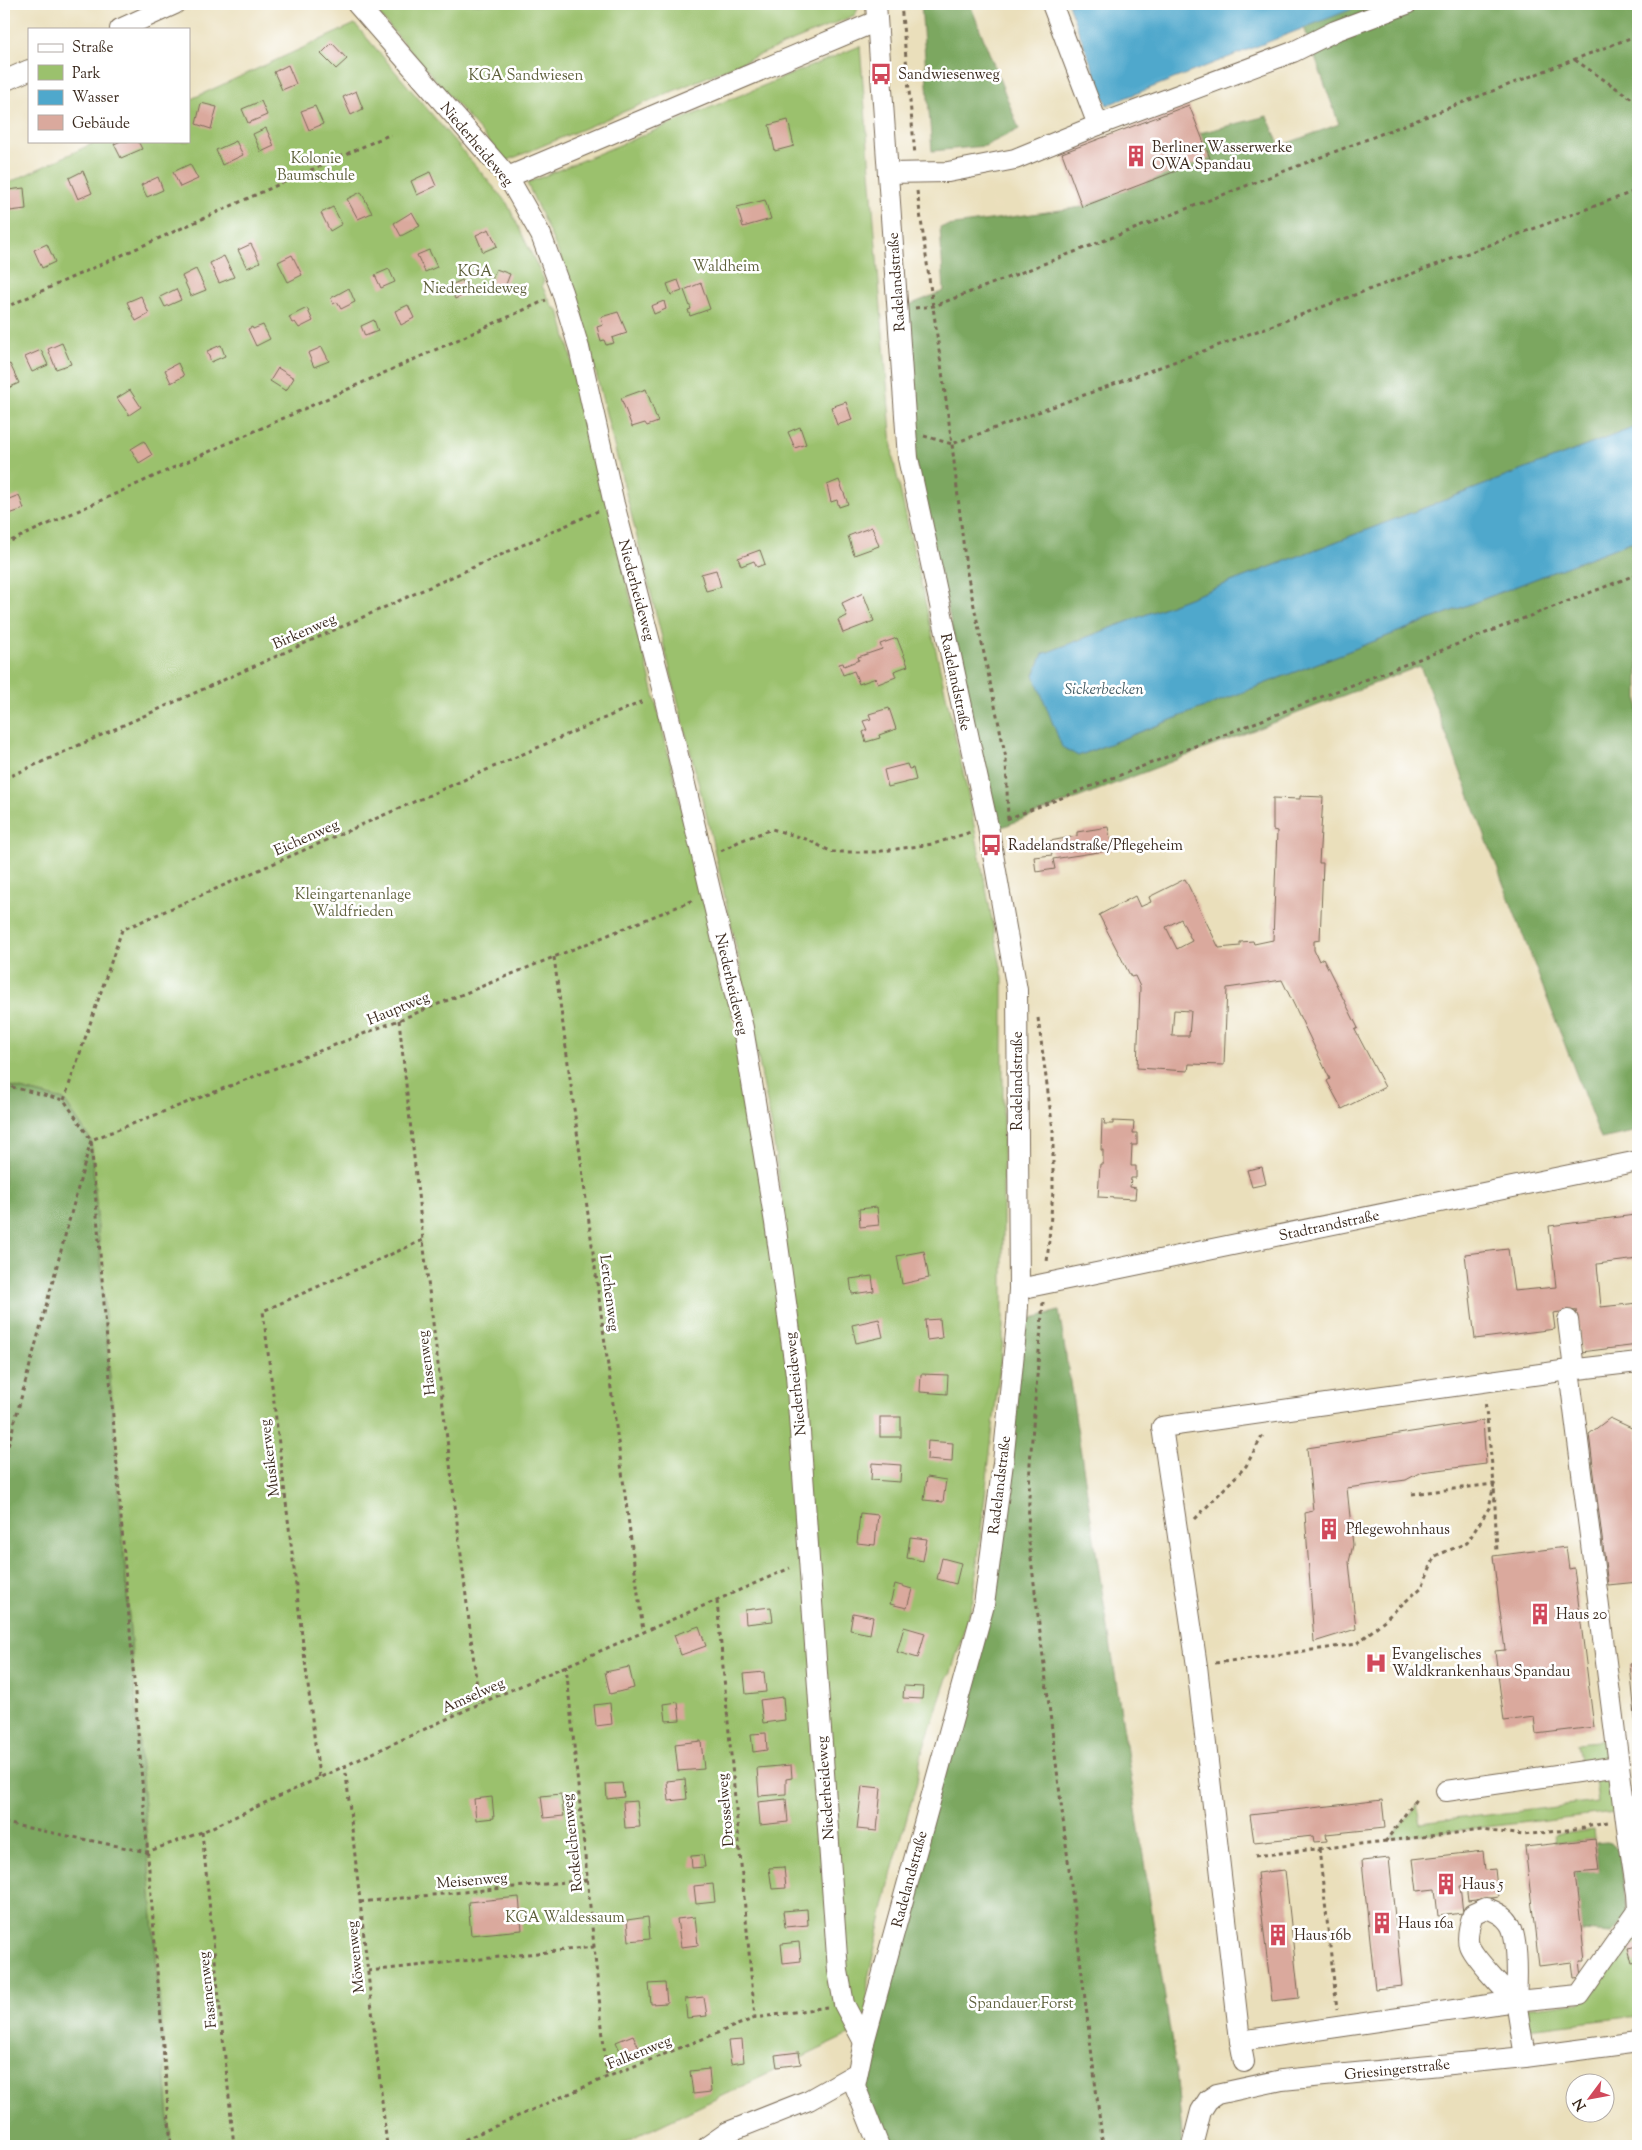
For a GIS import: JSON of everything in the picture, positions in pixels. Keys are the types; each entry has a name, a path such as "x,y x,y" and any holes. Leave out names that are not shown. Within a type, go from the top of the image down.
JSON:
{"street":[{"path":"122,28 174,4"},
{"name":"Niederheideweg","path":"357,4 508,177 541,235 562,292 579,348 614,504 663,692 743,1028 775,1223 796,1375 838,1971 844,2004 864,2042"},
{"path":"1052,4 1098,125"},
{"path":"888,173 948,172 1015,160 1098,125 1292,52 1335,31 1407,4"},
{"path":"508,177 876,12"},
{"name":"Radelandstraße","path":"876,12 908,458 988,826 1017,990 1019,1290 1002,1463 984,1605 857,2073 855,2086 879,2146"},
{"path":"4,81 28,70"},
{"name":"Stadtrandstraße","path":"1019,1290 1638,1161"},
{"path":"1240,2041 1516,2001 1579,1995 1638,1912 1638,1894 1631,1830 1620,1766 1572,1370 1568,1320"},
{"path":"1244,2062 1197,1666 1162,1427 1484,1381 1638,1362"},
{"path":"1446,1791 1620,1766"},
{"path":"1516,2001 1525,2057"},
{"name":"Griesingerstraße","path":"1192,2146 1201,2111 1208,2100 1218,2094 1282,2080 1525,2057 1638,2042"},
{"path":"708,2146 728,2132 809,2100 857,2073"}],"path":[{"path":"897,311 934,306 1638,35"},
{"path":"1575,60 1638,103"},
{"path":"4,308 391,134"},
{"path":"906,434 929,436 952,444 1638,190"},
{"path":"4,544 562,292"},
{"name":"Birkenweg","path":"4,779 614,504"},
{"path":"703,861 740,841 772,829 806,839 832,852 875,852 932,844 988,826 1638,574"},
{"name":"Eichenweg","path":"64,1100 122,930 663,692"},
{"name":"Hauptweg","path":"91,1140 399,1020 710,893"},
{"name":"Lerchenweg","path":"554,957 642,1631"},
{"name":"Hasenweg","path":"399,1020 423,1240 479,1704"},
{"path":"4,1085 64,1100 91,1140 171,2146"},
{"path":"4,1461 91,1140"},
{"name":"Musikerweg","path":"318,1777 263,1311 423,1240"},
{"path":"1484,1381 1494,1484 1497,1553"},
{"path":"1177,1537 1246,1466 1265,1432 1271,1428"},
{"path":"1412,1494 1494,1484"},
{"path":"1197,1666 1357,1644 1422,1587 1435,1556 1466,1543 1488,1508 1494,1484"},
{"name":"Amselweg","path":"147,1852 202,1832 479,1704 809,1559"},
{"name":"Drosselweg","path":"717,1601 755,2018"},
{"name":"Rotkelchenweg","path":"566,1665 607,2077"},
{"name":"Möwenweg","path":"345,1765 388,2146"},
{"path":"1384,1842 1417,1798"},
{"path":"4,1823 147,1852"},
{"path":"1255,1856 1482,1830 1523,1835 1584,1828 1590,1825 1631,1830"},
{"name":"Fasanenweg","path":"202,1832 234,2146"},
{"path":"1319,1849 1339,2027"},
{"name":"Meisenweg","path":"360,1902 586,1880"},
{"path":"368,1971 594,1947"},
{"name":"Falkenweg","path":"450,2146 607,2077 755,2018 844,2004"}],"green space":[{"name":"KGA Sandwiesen","path":"370,4 860,4 855,15 506,161"},
{"path":"921,4 970,4 1019,129 985,146 932,151"},
{"path":"1365,4 1638,4 1638,426 1043,654 1034,675 1078,756 1638,539 1638,1131 1601,1139 1420,666 997,829 914,457 904,307 944,291 940,227 1082,207 1209,158 1200,133 1267,116 1280,146 1339,124 1304,27"},
{"path":"355,24 507,203 544,280 542,286 553,307 559,310 781,1217 784,1217 771,1123 739,960 708,822 575,289 527,183 860,46 893,458 968,794 1003,978 1003,1340 973,1600 951,1673 947,1678 921,1756 917,1782 892,1871 868,1978 866,2027 617,2146 171,2146 91,1140 64,1100 4,1085 4,185 96,142 190,142 190,100"},
{"path":"4,1085 64,1100 91,1140 171,2146 4,2146"},
{"name":"Spandauer Forst","path":"1059,1311 1176,2069 1183,2146 879,2146 855,2086 984,1605 1017,1322"},
{"path":"1606,1740 1608,1758 1580,1761 1577,1743"},
{"path":"1610,1777 1614,1812 1391,1838 1417,1805 1420,1823 1598,1802 1595,1779"},
{"path":"1594,1830 1595,1839 1555,1843 1554,1835"},
{"path":"1596,1843 1611,1843 1620,1852 1627,1915 1612,1933 1581,1931 1575,1873 1599,1870"},
{"path":"1638,1929 1638,2016 1527,2029 1524,2009 1580,2002"}],"water":[{"path":"1068,4 1365,4 1107,105"},
{"name":"Sickerbecken","path":"1638,426 1638,539 1078,756 1062,747 1034,675 1043,654"}],"building":[{"path":"332,43 347,59 336,69 321,54"},
{"path":"288,65 296,84 282,90 274,72"},
{"path":"356,91 363,109 351,115 343,97"},
{"path":"261,101 267,115 248,123 242,109"},
{"path":"201,103 217,107 211,129 196,124"},
{"name":"Berliner Wasserwerke OWA Spandau","path":"1189,105 1210,158 1082,207 1062,153"},
{"path":"315,106 323,124 309,130 301,111"},
{"path":"788,120 794,146 775,151 769,125"},
{"path":"266,128 274,146 261,152 253,134"},
{"path":"236,141 243,155 222,165 216,150"},
{"path":"119,142 138,142 142,149 121,158 114,144"},
{"path":"190,164 198,179 180,187 173,172"},
{"path":"83,171 92,193 78,199 69,178"},
{"path":"430,172 436,186 417,195 411,181"},
{"path":"158,177 163,190 147,197 141,185"},
{"path":"24,188 26,209 10,211 8,190"},
{"path":"361,192 372,213 358,219 347,199"},
{"path":"765,200 771,219 743,227 737,207"},
{"path":"333,207 342,224 330,231 321,213"},
{"path":"412,212 420,226 401,236 394,223"},
{"path":"489,229 497,246 483,252 476,235"},
{"path":"47,244 55,262 42,268 34,250"},
{"path":"251,244 260,262 247,268 238,250"},
{"path":"429,250 437,267 425,272 417,255"},
{"path":"292,255 302,275 288,282 278,262"},
{"path":"224,256 234,277 219,283 210,263"},
{"path":"196,269 206,290 191,296 182,276"},
{"path":"389,269 395,282 381,288 375,275"},
{"path":"496,269 510,274 503,292 489,287"},
{"path":"462,280 468,293 455,299 449,286"},
{"path":"678,280 682,291 671,295 667,284"},
{"path":"701,283 710,309 690,316 688,310 691,309 684,290"},
{"path":"349,288 355,302 341,309 337,302 333,304 331,298"},
{"path":"176,289 181,300 165,307 160,297"},
{"path":"141,296 149,314 136,321 127,302"},
{"path":"664,301 666,309 654,314 651,306"},
{"path":"408,305 414,318 401,325 395,311"},
{"path":"307,308 313,321 299,328 295,322 292,323 289,317"},
{"path":"618,312 627,333 612,338 614,343 606,345 604,340 601,341 597,327 603,325 601,317"},
{"path":"374,320 378,331 365,336 361,326"},
{"path":"263,325 270,339 256,346 248,329"},
{"path":"62,343 71,364 56,369 48,349"},
{"path":"221,345 225,356 211,362 207,351"},
{"path":"322,347 329,361 314,367 308,353"},
{"path":"41,350 48,365 32,372 25,357"},
{"path":"178,363 184,376 171,383 165,370"},
{"path":"10,364 19,383 6,389 4,367"},
{"path":"278,368 294,378 286,391 270,381"},
{"path":"646,389 658,422 647,426 645,423 632,427 621,398"},
{"path":"130,390 141,407 129,415 117,398"},
{"path":"846,402 852,420 837,425 831,407"},
{"path":"800,427 806,444 795,448 788,432"},
{"path":"144,441 152,455 139,463 131,449"},
{"path":"839,480 848,504 839,507 837,500 831,502 827,485"},
{"path":"19,495 24,509 6,515 4,501"},
{"path":"872,527 879,546 854,555 848,536"},
{"path":"760,550 765,564 757,567 754,561 741,566 738,558"},
{"path":"716,570 721,587 706,591 701,574"},
{"path":"863,593 874,621 843,633 838,620 847,616 842,603"},
{"path":"897,638 908,666 894,671 896,677 878,684 876,678 859,684 854,671 843,675 839,664 843,663 844,666 859,660 858,657 882,649 880,644"},
{"path":"889,708 896,729 879,735 880,738 866,742 863,732 867,730 863,721 871,719 869,714"},
{"path":"907,764 909,769 913,768 916,780 888,787 884,770"},
{"path":"1300,796 1323,797 1319,863 1323,863 1320,940 1314,941 1314,950 1319,961 1323,958 1358,1028 1355,1030 1385,1087 1342,1109 1327,1081 1330,1079 1282,980 1227,988 1224,1065 1189,1064 1188,1071 1137,1068 1140,987 1135,976 1131,977 1099,915 1135,896 1140,907 1151,902 1149,897 1185,879 1219,948 1240,946 1240,942 1253,941 1254,944 1273,940 1277,831 1273,830 1273,798 1300,799","holes":["1181,919 1192,941 1177,949 1166,927","1174,1010 1191,1011 1189,1036 1172,1036"]},
{"path":"1108,827 1112,850 1053,859 1055,869 1036,872 1034,857 1052,855 1050,841 1077,836 1077,832"},
{"path":"1102,1119 1105,1119 1104,1124 1113,1124 1113,1121 1134,1122 1133,1133 1137,1133 1137,1145 1132,1145 1131,1166 1136,1166 1136,1178 1131,1178 1130,1187 1136,1188 1135,1199 1098,1197 1100,1164 1103,1164 1103,1150 1101,1150"},
{"path":"1262,1167 1266,1184 1252,1187 1247,1170"},
{"path":"877,1207 879,1225 860,1227 859,1209"},
{"path":"1635,1215 1638,1259 1597,1264 1601,1307 1638,1303 1638,1345 1581,1352 1576,1310 1553,1313 1555,1329 1475,1339 1465,1254 1508,1249 1514,1291 1556,1287 1549,1226"},
{"path":"924,1251 929,1278 902,1284 897,1256"},
{"path":"872,1276 874,1291 852,1294 850,1279"},
{"path":"879,1319 883,1337 856,1343 852,1325"},
{"path":"940,1319 942,1338 927,1340 925,1320"},
{"path":"921,1374 948,1375 947,1394 920,1392"},
{"path":"880,1417 901,1417 901,1437 880,1437"},
{"path":"1610,1418 1638,1431 1638,1582 1608,1585 1589,1434"},
{"name":"Pflegewohnhaus","path":"1483,1421 1486,1464 1421,1472 1406,1480 1347,1488 1353,1545 1349,1562 1356,1629 1314,1642 1305,1513 1313,1511 1307,1448"},
{"path":"928,1441 953,1443 952,1462 927,1460"},
{"path":"872,1463 901,1465 900,1482 871,1480"},
{"path":"927,1477 946,1480 943,1502 924,1500"},
{"path":"860,1513 878,1515 875,1545 857,1543"},
{"path":"910,1537 927,1539 923,1561 907,1558"},
{"name":"Haus 20","path":"1566,1547 1569,1569 1574,1568 1594,1727 1536,1734 1534,1717 1504,1721 1495,1651 1505,1650 1493,1556"},
{"path":"942,1558 961,1563 956,1584 937,1579"},
{"path":"895,1584 912,1589 907,1608 890,1604"},
{"path":"771,1607 773,1621 746,1624 745,1610"},
{"path":"853,1613 873,1617 870,1634 850,1630"},
{"path":"699,1626 706,1646 681,1655 674,1635"},
{"path":"904,1627 925,1633 918,1658 897,1652"},
{"path":"1638,1663 1638,1727 1636,1727 1630,1664"},
{"path":"629,1667 634,1688 610,1694 605,1672"},
{"path":"764,1672 766,1692 746,1694 744,1674"},
{"path":"904,1686 923,1687 922,1699 903,1698"},
{"path":"783,1697 785,1720 763,1723 760,1700"},
{"path":"678,1702 680,1720 666,1721 664,1704"},
{"path":"610,1703 612,1724 596,1726 594,1705"},
{"path":"766,1733 767,1750 753,1752 751,1734"},
{"path":"701,1741 704,1769 678,1771 675,1744"},
{"path":"791,1765 792,1778 786,1779 786,1794 759,1796 757,1768"},
{"path":"685,1779 687,1799 669,1801 667,1781"},
{"path":"622,1783 624,1797 607,1799 606,1784"},
{"path":"862,1786 881,1788 877,1831 857,1829"},
{"path":"561,1794 564,1816 544,1818 541,1796"},
{"path":"492,1797 494,1818 476,1820 474,1799"},
{"path":"786,1799 788,1822 760,1825 758,1802"},
{"path":"1382,1800 1385,1828 1326,1834 1327,1841 1314,1842 1313,1836 1254,1842 1250,1815"},
{"path":"637,1801 640,1827 625,1828 623,1802"},
{"path":"1595,1839 1599,1871 1575,1873 1585,1961 1580,1961 1582,1977 1574,1978 1572,1962 1539,1966 1525,1847"},
{"name":"Haus 5","path":"1483,1851 1485,1870 1495,1869 1498,1897 1468,1901 1466,1885 1460,1886 1463,1913 1438,1916 1435,1889 1417,1891 1413,1859"},
{"path":"703,1855 705,1867 692,1868 691,1856"},
{"name":"Haus 16a","path":"1389,1858 1402,1986 1375,1989 1362,1861"},
{"path":"784,1867 786,1888 772,1889 769,1868"},
{"name":"Haus 16b","path":"1285,1870 1299,1998 1272,2001 1257,1873"},
{"path":"713,1884 715,1902 696,1904 694,1886"},
{"path":"519,1897 522,1930 471,1935 468,1902"},
{"path":"807,1909 808,1925 785,1927 783,1911"},
{"path":"648,1917 650,1939 629,1941 627,1920"},
{"path":"695,1917 698,1945 681,1947 677,1919"},
{"path":"799,1942 801,1961 783,1963 781,1944"},
{"path":"1638,1946 1638,1962 1632,1963 1628,1948"},
{"path":"665,1983 667,2003 651,2004 649,1984"},
{"path":"704,1997 707,2016 687,2018 685,1999"},
{"path":"633,2035 640,2050 623,2057 616,2042"},
{"path":"742,2040 744,2062 731,2064 728,2041"},
{"path":"799,2052 801,2064 777,2067 775,2055"},
{"path":"709,2069 711,2092 693,2094 690,2071"}],"place":[{"name":"Sandwiesenweg","path":"881,74"},
{"name":"Berliner Wasserwerke OWA Spandau","path":"1136,156"},
{"name":"Radelandstraße/Pflegeheim","path":"991,845"},
{"name":"Pflegewohnhaus","path":"1329,1529"},
{"name":"Haus 20","path":"1540,1614"},
{"name":"Evangelisches Waldkrankenhaus Spandau","path":"1376,1663"},
{"name":"Haus 5","path":"1446,1884"},
{"name":"Haus 16a","path":"1382,1923"},
{"name":"Haus 16b","path":"1278,1935"}],"park label":[{"name":"Kolonie Baumschule","path":"316,166"},
{"name":"Waldheim","path":"726,266"},
{"name":"KGA Niederheideweg","path":"475,280"},
{"name":"Kleingartenanlage Waldfrieden","path":"353,902"},
{"name":"KGA Waldessaum","path":"565,1917"}]}
